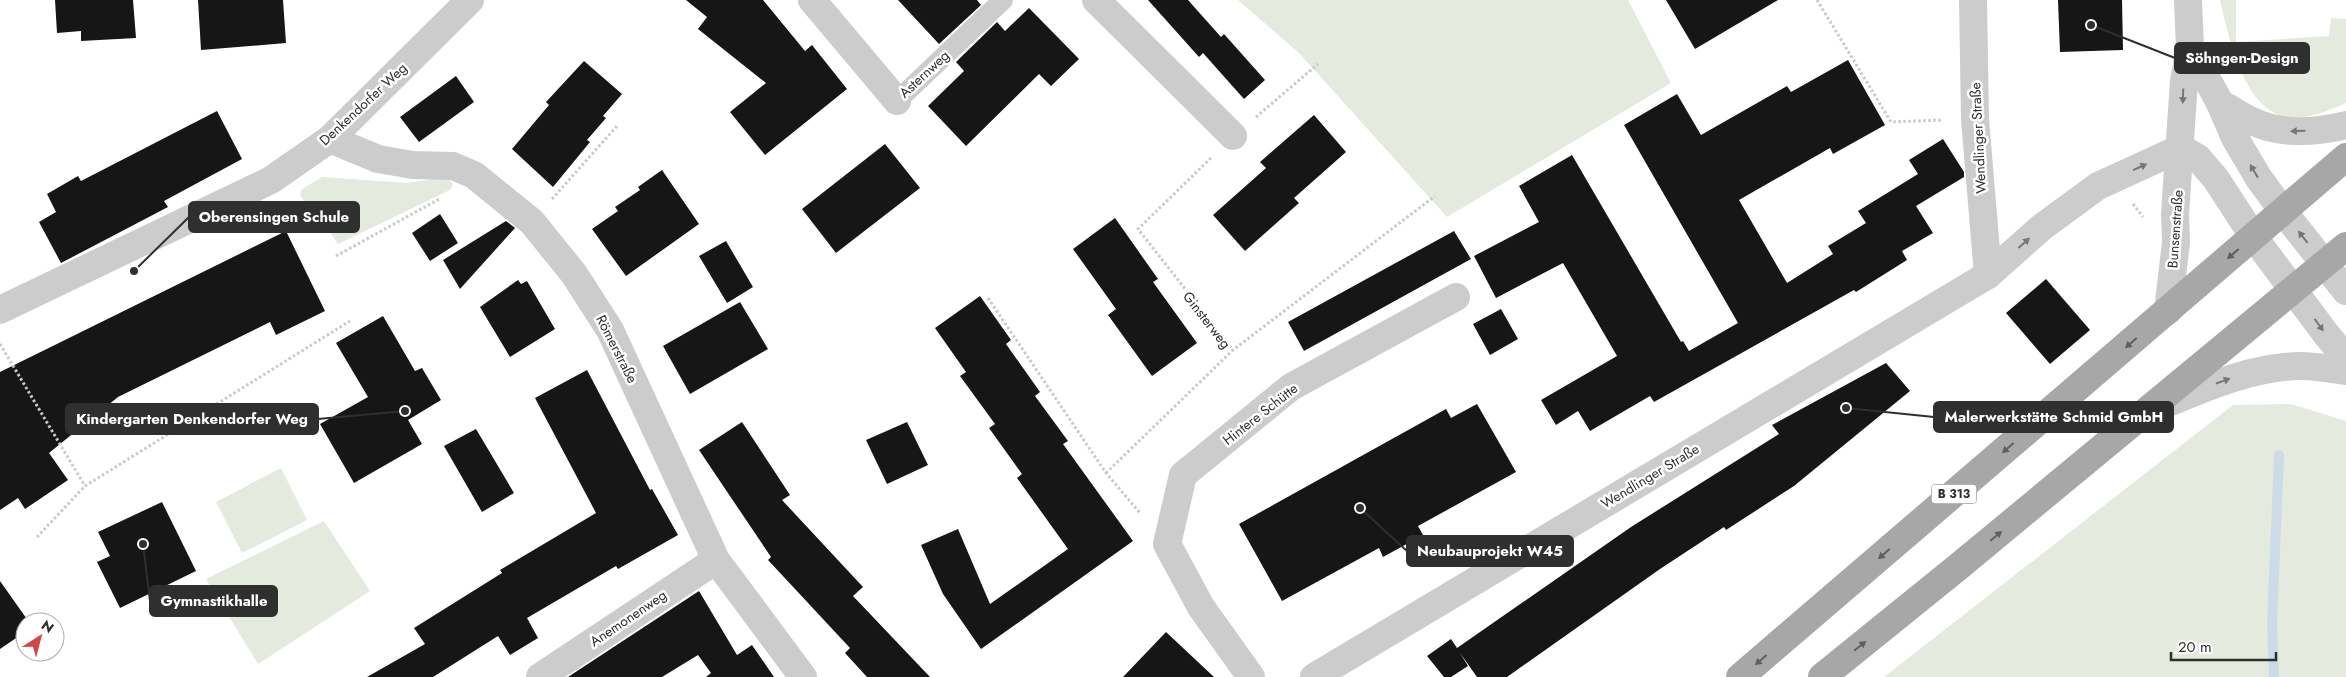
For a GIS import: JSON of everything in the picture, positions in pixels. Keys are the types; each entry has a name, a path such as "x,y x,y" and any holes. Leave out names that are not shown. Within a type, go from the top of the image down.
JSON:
{"main road":[{"name":"B 313","path":"1740,677 2346,157"},
{"path":"1822,677 2294,291 2346,246"}],"street":[{"name":"Denkendorfer Weg","path":"0,310 271,180 330,139 470,0"},
{"name":"Asternweg","path":"812,0 897,101"},
{"path":"1096,0 1233,136"},
{"name":"Wendlinger Straße","path":"1973,0 1975,119 1988,275"},
{"name":"Bunsenstraße","path":"2168,311 2176,242 2175,214 2181,148 2184,81 2190,48 2188,0"},
{"name":"Bunsenstraße","path":"2190,48 2220,103 2235,138 2258,177 2346,291"},
{"path":"2220,103 2255,123 2290,131 2330,129 2346,125"},
{"name":"Römerstraße","path":"330,139 378,159 413,165 453,166 474,175 532,222 574,274 610,330 716,560 803,677"},
{"path":"2181,148 2198,158 2216,179 2253,236 2346,358"},
{"name":"Wendlinger Straße","path":"1314,677 1988,275 2042,227 2098,186 2181,148"},
{"name":"Hintere Schütte","path":"1167,544 1183,475 1291,388 1456,297"},
{"path":"2145,412 2219,382 2258,370 2302,366 2346,371"},
{"path":"1167,544 1201,607 1250,677"},
{"name":"Anemonenweg","path":"540,677 716,560"}],"lane":[{"name":"Asternweg","path":"897,101 1003,0"}],"path":[{"path":"1816,0 1891,122 1975,119"},
{"path":"1264,110 1318,64"},
{"path":"532,222 617,126"},
{"path":"336,256 454,191 474,175"},
{"name":"Ginsterweg","path":"1106,473 1233,350 1138,229 1188,180"},
{"path":"1233,350 1435,196"},
{"path":"988,298 1106,473 1167,544"},
{"path":"37,537 84,486 350,321"},
{"path":"0,344 84,486"}],"shaded area":[{"path":"1238,0 1628,0 1671,83 1447,217 1299,53"},
{"path":"2220,0 2236,0 2236,42 2329,36 2331,18 2346,19 2346,103 2311,116 2293,118 2276,114 2264,106 2245,80 2238,64"},
{"path":"322,177 407,183 448,177 453,185 450,190 338,244 313,208 300,195 302,189"},
{"path":"2291,404 2346,421 2346,677 1884,677 2233,405"},
{"path":"281,468 307,520 242,553 216,502"},
{"path":"324,521 370,591 258,664 206,579"}],"building":[{"path":"55,0 133,0 136,38 81,41 81,31 57,33"},
{"path":"198,0 283,0 286,43 201,50"},
{"path":"686,0 763,0 805,51 812,45 847,89 765,155 730,112 766,83 698,29 707,17"},
{"path":"898,0 977,0 981,5 939,44"},
{"path":"1148,0 1188,0 1221,37 1224,34 1265,80 1244,99 1203,53 1199,57"},
{"path":"1666,0 1778,0 1695,49"},
{"path":"2058,0 2122,0 2123,50 2060,52"},
{"path":"1029,8 1079,59 1051,86 1039,74 966,146 928,106 964,71 956,62 997,22 1005,31"},
{"path":"1848,60 1885,125 1833,154 1830,148 1739,200 1787,283 1833,254 1828,246 1866,223 1858,211 1918,174 1909,160 1943,139 1964,172 1964,177 1916,206 1933,233 1902,251 1907,260 1856,292 1854,290 1654,402 1650,396 1590,431 1578,411 1556,425 1541,400 1617,356 1563,263 1496,298 1474,256 1539,222 1519,186 1572,155 1681,342 1683,341 1689,351 1738,323 1624,125 1677,94 1701,135 1787,86 1791,92"},
{"path":"584,61 622,94 603,116 606,118 587,140 590,142 553,187 512,149 549,105 546,102"},
{"path":"456,76 474,102 419,142 400,117"},
{"path":"217,111 242,159 164,201 168,207 61,263 39,222 56,212 47,194 78,176 81,181"},
{"path":"1314,115 1346,152 1294,198 1299,203 1245,251 1213,215 1266,168 1260,162"},
{"path":"885,144 920,188 836,253 802,209"},
{"path":"662,170 699,224 626,276 592,229 618,211 615,207 640,190 638,187"},
{"path":"440,214 458,243 430,261 412,233"},
{"path":"1115,218 1158,279 1153,282 1197,343 1152,376 1108,315 1116,309 1073,249"},
{"path":"506,221 515,228 460,289 443,260"},
{"path":"286,231 325,311 276,335 270,322 118,397 49,453 68,480 25,509 18,498 0,510 0,372"},
{"path":"1454,231 1471,259 1304,351 1288,322"},
{"path":"726,241 753,287 727,303 699,256"},
{"path":"2046,279 2090,330 2050,364 2006,313"},
{"path":"518,280 521,284 527,281 555,329 510,357 480,307"},
{"path":"980,296 1011,340 1006,344 1040,392 1035,396 1068,441 1063,444 1133,541 981,649 943,594 921,545 958,529 990,604 1068,549 1017,478 1022,474 989,428 995,424 960,376 966,372 935,328"},
{"path":"740,302 768,349 690,394 663,346"},
{"path":"1501,309 1518,339 1490,355 1473,324"},
{"path":"383,316 415,371 422,368 441,400 408,420 422,444 354,483 320,424 368,397 336,343"},
{"path":"1886,363 1910,391 1794,486 1726,530 1724,527 1660,569 1507,677 1477,677 1460,653 1468,666 1451,677 1444,677 1427,656 1451,639 1457,648 1631,527 1779,434 1772,425"},
{"path":"587,370 650,490 652,489 678,535 618,569 616,566 527,618 538,638 510,655 498,636 433,677 367,677 425,644 414,628 502,573 500,570 596,513 535,398"},
{"path":"1477,404 1516,472 1418,526 1423,535 1383,557 1379,548 1282,601 1239,524 1446,409 1451,418"},
{"path":"742,422 790,495 782,500 863,587 853,596 930,677 867,677 845,653 850,648 768,560 771,557 699,450"},
{"path":"907,422 928,465 887,484 866,440"},
{"path":"476,429 514,493 482,512 444,446"},
{"path":"162,502 196,571 120,608 97,562 110,556 98,532"},
{"path":"0,581 22,612 15,612 15,639 0,649"},
{"path":"699,591 737,655 752,645 774,677 706,677 711,673 698,655 662,677 568,677"},
{"path":"1166,632 1214,677 1123,677"}],"waterway":[{"path":"2274,677 2272,625 2279,455"}],"place":[{"name":"Söhngen-Design","path":"2091,25"},
{"name":"Oberensingen Schule","path":"134,271"},
{"name":"Malerwerkstätte Schmid GmbH","path":"1846,408"},
{"name":"Kindergarten Denkendorfer Weg","path":"405,411"},
{"name":"Neubauprojekt W45","path":"1360,508"},
{"name":"Gymnastikhalle","path":"143,544"}]}
